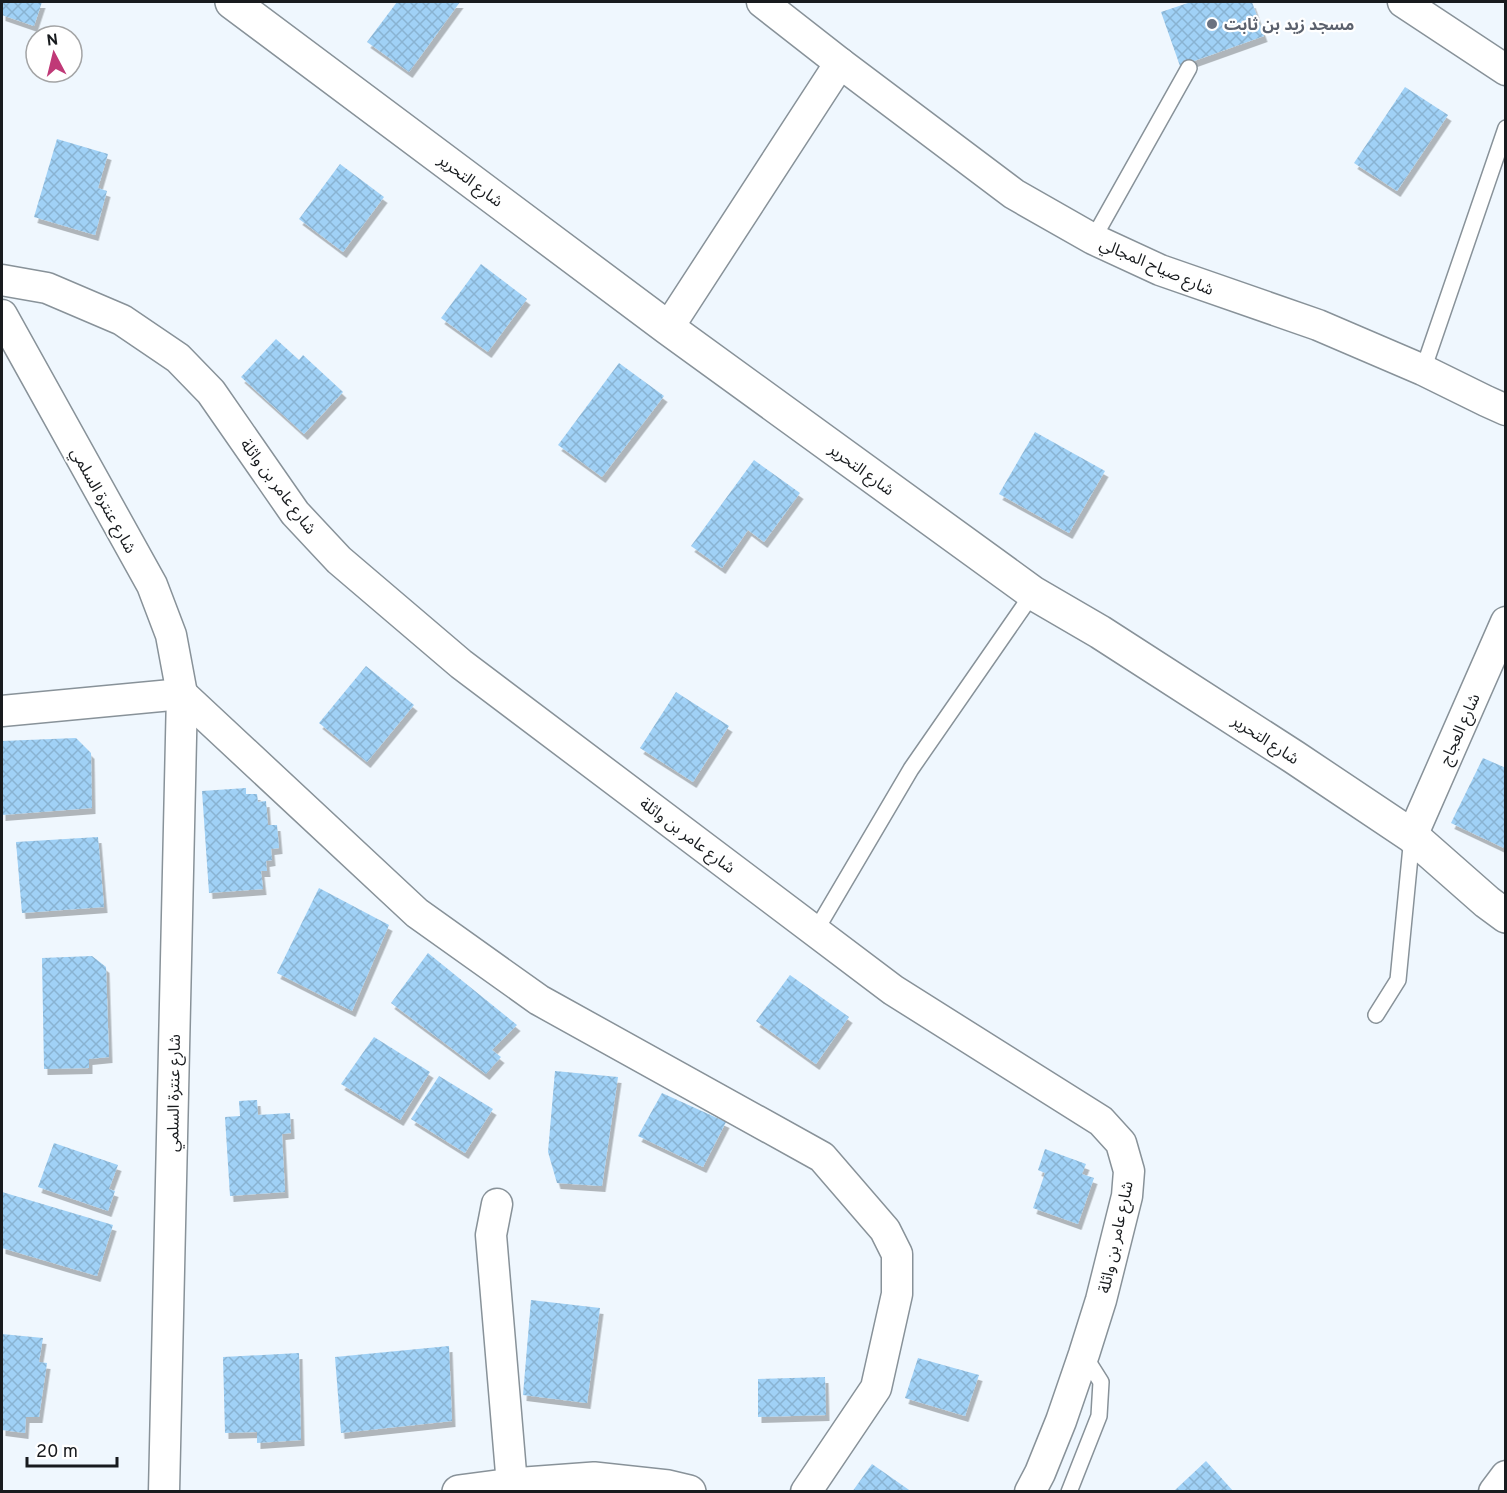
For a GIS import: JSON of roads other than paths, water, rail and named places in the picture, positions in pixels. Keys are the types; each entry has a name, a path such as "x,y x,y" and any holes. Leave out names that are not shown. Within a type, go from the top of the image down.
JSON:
{"street":[{"name":"شارع التحرير","path":"232,2 668,328 1033,593 1100,632 1412,836 1506,916"},
{"name":"شارع صياح المجالي","path":"762,2 1014,194 1093,239 1160,270 1318,326 1424,369 1506,410"},
{"path":"1403,2 1506,70"},
{"path":"668,328 840,63"},
{"name":"شارع عامر بن واثلة","path":"2,280 47,288 122,320 178,358 211,392 295,513 339,560 461,664 893,990 1101,1121 1121,1143 1129,1171 1127,1196 1101,1300 1061,1421 1040,1473 1030,1491"},
{"name":"شارع عنترة السلمي","path":"2,315 152,585 171,635 182,694 164,1491"},
{"name":"شارع العجاج","path":"1412,836 1506,622"},
{"path":"2,711 182,694 417,913 539,1000 822,1157 885,1230 897,1254 897,1294 876,1388 806,1491"},
{"path":"497,1204 490,1235 512,1485"},
{"path":"1494,1491 1506,1476"},
{"path":"459,1491 594,1479 689,1491"}],"lane":[{"path":"1093,239 1189,68"},
{"path":"1424,369 1506,128"},
{"path":"815,932 911,769 1033,593"},
{"path":"1376,1015 1398,980 1412,836"},
{"path":"1069,1491 1099,1416 1101,1382 1084,1354"}],"place":[{"name":"مسجد زيد بن ثابت","path":"1212,24"}]}
